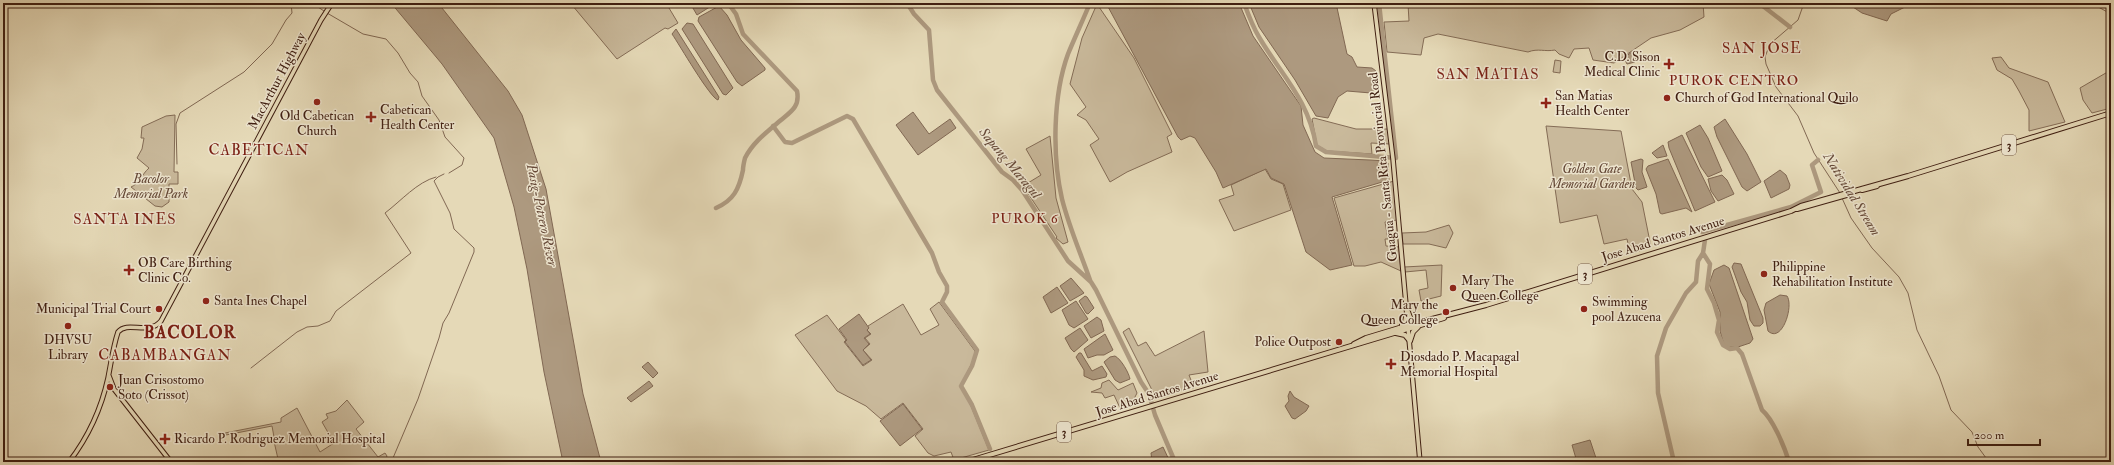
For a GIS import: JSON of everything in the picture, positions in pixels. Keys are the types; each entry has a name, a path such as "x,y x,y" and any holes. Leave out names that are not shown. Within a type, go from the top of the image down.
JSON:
{"highway":[{"name":"Jose Abad Santos Avenue","path":"966,462 1354,344 1362,339 1392,332 1467,310 2111,113"},
{"path":"1408,312 1411,320 1422,323"},
{"path":"1392,332 1404,324 1408,312"},
{"path":"1410,341 1412,332 1422,323"},
{"path":"1392,332 1405,334 1410,341"}],"main road":[{"name":"MacArthur Highway","path":"69,462 89,432 105,393 119,331 127,327 153,328 163,319 321,20 332,3"},
{"name":"Guagua - Santa Rita Provincial Road","path":"1374,3 1393,153 1420,462"},
{"path":"109,375 114,389 171,462"},
{"path":"105,393 114,389"}],"green space":[{"path":"573,3 666,3 678,23 668,29 665,28 617,59 572,5"},
{"path":"1382,3 1703,3 1704,17 1680,30 1651,38 1614,63 1593,60 1589,48 1574,49 1569,58 1559,54 1555,50 1535,50 1528,52 1438,34 1424,38 1421,55 1387,52 1384,22 1409,21 1408,4"},
{"path":"1097,4 1134,58 1172,134 1167,137 1172,152 1127,172 1110,182 1090,145 1099,139 1086,120 1077,115 1086,107 1070,84 1082,38"},
{"path":"2001,57 2009,68 2048,82 2065,122 2029,131 2029,110 2012,79 1997,70 1992,58"},
{"path":"1555,60 1561,61 1560,73 1553,72"},
{"path":"2111,70 2111,108 2092,113 2083,100 2080,88"},
{"name":"Bacolor Memorial Park","path":"175,115 174,172 178,172 178,184 169,184 169,202 162,207 155,206 131,187 136,184 149,168 137,158 142,149 144,138 141,138 142,127 166,116"},
{"path":"1314,118 1356,129 1388,129 1390,144 1371,143 1372,154 1327,151 1317,145 1312,119"},
{"name":"Golden Gate Memorial Garden","path":"1546,126 1621,131 1632,189 1642,202 1651,247 1630,254 1627,239 1604,244 1597,215 1560,223"},
{"path":"1050,136 1056,198 1068,242 1063,244 1056,238 1057,237 1023,186 1041,175 1026,149"},
{"path":"1265,169 1271,179 1283,184 1291,210 1234,231 1219,200 1234,195 1231,185"},
{"path":"1394,181 1397,220 1385,222 1388,239 1385,239 1386,246 1399,247 1401,271 1381,262 1365,266 1354,266 1334,198"},
{"path":"1449,225 1453,233 1446,248 1429,244 1403,244 1402,233 1426,232"},
{"path":"1442,265 1441,296 1421,301 1419,290 1428,288 1426,270 1405,272 1404,267"},
{"path":"939,302 975,351 973,361 961,387 971,406 989,450 954,460 951,452 934,456 928,453 915,436 923,429 903,403 881,419 866,406 837,391 795,335 827,315 846,340 844,342 863,366 872,360 863,350 870,344 865,338 871,334 867,330 868,326 903,304 921,335 939,325 930,309"},
{"path":"1129,328 1138,346 1146,342 1155,356 1204,331 1208,372 1189,375 1194,388 1154,394 1123,332"},
{"path":"1109,380 1118,390 1133,383 1137,393 1129,405 1120,408 1114,395 1105,398 1102,393 1091,392 1101,388 1102,383"},
{"path":"347,400 364,422 356,429 378,457 385,453 387,456 385,462 292,462 291,460 278,459 272,426 226,435 225,433 281,422 281,418 297,408 320,452 334,443 322,422 328,418 326,414 336,411"}],"water":[{"name":"Pasig-Potrero River","path":"391,3 438,3 508,91 522,115 546,189 583,394 601,462 563,462 544,372 527,269 514,207 494,138 442,64"},
{"path":"690,3 716,3 697,15"},
{"path":"1106,3 1239,3 1253,36 1301,106 1303,125 1315,152 1324,158 1386,161 1388,163 1389,180 1332,197 1352,265 1330,270 1306,252 1284,184 1271,178 1266,169 1223,188 1216,172 1195,138 1190,136 1181,140 1178,137"},
{"path":"1249,3 1336,3 1347,54 1352,57 1357,67 1372,68 1376,71 1378,81 1376,89 1371,93 1347,91 1338,97 1328,118 1316,116 1295,80 1259,27"},
{"path":"1847,3 1913,3 1891,14 1887,21 1862,13"},
{"path":"719,6 727,15 741,40 765,68 765,70 742,86 737,82 698,21 699,17"},
{"path":"687,23 693,24 733,88 726,95 723,94 682,29"},
{"path":"676,29 719,97 718,100 708,90 672,34"},
{"path":"1633,51 1637,53 1635,62 1627,64 1624,58"},
{"path":"913,112 929,134 950,119 956,128 918,155 896,125"},
{"path":"1725,119 1747,154 1761,182 1747,191 1742,187 1717,137 1714,127"},
{"path":"1700,125 1708,138 1722,171 1708,177 1701,167 1686,133"},
{"path":"1682,135 1715,202 1695,211 1669,148 1668,142"},
{"path":"1663,145 1667,156 1657,158 1652,153"},
{"path":"1641,159 1643,160 1642,172 1647,187 1638,190 1636,188 1631,162"},
{"path":"1668,159 1692,212 1686,208 1662,214 1660,213 1656,194 1646,169 1648,166"},
{"path":"1780,170 1786,175 1790,185 1789,189 1771,198 1764,181"},
{"path":"1722,175 1727,180 1734,194 1718,201 1711,191 1708,179"},
{"path":"1734,263 1741,264 1763,318 1763,323 1760,326 1754,326 1750,320 1747,302 1741,292 1732,267"},
{"path":"1724,265 1729,268 1753,339 1750,343 1738,347 1729,347 1724,345 1720,331 1720,312 1709,284 1714,270"},
{"path":"1071,278 1084,293 1070,301 1060,286"},
{"path":"1057,287 1068,303 1051,313 1043,297"},
{"path":"1780,295 1787,296 1789,301 1788,315 1782,328 1773,334 1768,331 1764,310 1766,303"},
{"path":"1085,296 1094,308 1088,314 1079,301"},
{"path":"1076,301 1088,319 1074,328 1069,325 1062,310"},
{"path":"859,314 869,328 867,330 870,334 864,338 869,344 863,350 871,360 863,365 845,342 847,340 839,329"},
{"path":"1097,317 1101,320 1104,331 1091,338 1084,326"},
{"path":"1080,328 1088,340 1074,352 1065,338"},
{"path":"1105,334 1113,350 1104,355 1097,355 1088,358 1084,349"},
{"path":"1079,353 1081,353 1092,371 1102,366 1107,374 1106,377 1093,380 1084,376 1084,370 1076,357"},
{"path":"1115,356 1120,360 1130,379 1120,383 1115,380 1104,362 1110,357"},
{"path":"648,362 658,373 653,378 642,367"},
{"path":"649,381 653,386 631,402 627,398"},
{"path":"1290,391 1294,397 1309,406 1306,411 1295,419 1292,418 1285,406 1289,401 1288,396"},
{"path":"903,404 922,429 900,446 880,421"},
{"path":"1590,440 1596,458 1577,462 1572,445"},
{"path":"1163,447 1170,462 1152,462 1151,453"}],"waterway":[{"path":"177,164 176,124 180,113 244,72 272,44 286,20 292,13 291,3"},
{"path":"312,3 324,11"},
{"path":"716,208 722,205 735,193 748,152 756,142 792,111 798,96 797,91 743,34 736,14 728,3"},
{"name":"Sapang Maragul","path":"907,3 914,14 929,30 933,80 937,90 1002,172 1013,180 1022,190 1068,261 1091,282 1096,290 1141,382 1149,394 1155,415 1175,462"},
{"path":"1090,3 1068,54 1063,70 1059,88 1056,126 1057,164 1062,199 1090,280"},
{"path":"1244,3 1253,25 1267,51 1301,101 1307,115 1316,146 1326,152 1396,158 1379,3"},
{"path":"1759,3 1790,27"},
{"name":"Natividad Stream","path":"1804,3 1798,20 1770,44 1765,57 1766,64 1776,87 1798,116 1814,153 1840,193"},
{"path":"2091,3 2111,14"},
{"path":"327,13 363,34 386,39 398,53 410,73 418,82 422,96 439,120 445,137 464,158 462,165 449,173"},
{"path":"773,126 785,142 792,143 847,116 853,119 932,253 939,272 947,286 947,292 942,302 977,350 972,366 961,386 972,405 990,449"},
{"path":"1702,232 1791,207 1821,192 1812,165 1818,160"},
{"path":"393,458 418,399 443,323 449,313 474,252 474,248 454,229 450,213 434,181 444,174"},
{"path":"251,368 297,332 307,327 318,326 330,321 336,311 411,253 385,213 416,187 429,179 436,177"},
{"name":"Natividad Stream","path":"1842,198 1851,218 1872,248 1899,277 1908,293 1917,330 1939,376 1951,410 1972,432 1978,447 1989,462"},
{"path":"1674,462 1658,393 1657,356 1666,328 1686,293 1696,282 1698,261 1703,253 1705,240"},
{"path":"1703,253 1710,264 1707,289 1714,303 1719,320 1717,332 1723,345 1730,349 1737,348 1742,354 1762,410 1770,420 1782,442 1789,462"}],"place":[{"name":"C.D. Sison Medical Clinic","path":"1669,64"},
{"name":"Church of God International Quilo","path":"1667,98"},
{"name":"Old Cabetican Church","path":"317,102"},
{"name":"San Matias Health Center","path":"1546,103"},
{"name":"Cabetican Health Center","path":"371,117"},
{"name":"OB Care Birthing Clinic Co.","path":"129,270"},
{"name":"Philippine Rehabilitation Institute","path":"1764,274"},
{"name":"Mary The Queen College","path":"1453,288"},
{"name":"Santa Ines Chapel","path":"206,301"},
{"name":"Municipal Trial Court","path":"159,309"},
{"name":"Swimming pool Azucena","path":"1584,309"},
{"name":"Mary the Queen College","path":"1446,312"},
{"name":"DHVSU Library","path":"68,326"},
{"name":"Police Outpost","path":"1339,342"},
{"name":"Diosdado P. Macapagal Memorial Hospital","path":"1391,364"},
{"name":"Juan Crisostomo Soto (Crissot)","path":"110,387"},
{"name":"Ricardo P. Rodriguez Memorial Hospital","path":"165,439"}],"district":[{"name":"SAN JOSE","path":"1762,48"},
{"name":"SAN MATIAS","path":"1488,74"},
{"name":"PUROK CENTRO","path":"1734,80"},
{"name":"CABETICAN","path":"259,150"},
{"name":"PUROK 6","path":"1025,218"},
{"name":"SANTA INES","path":"125,219"},
{"name":"BACOLOR","path":"190,332"},
{"name":"CABAMBANGAN","path":"165,355"}]}
